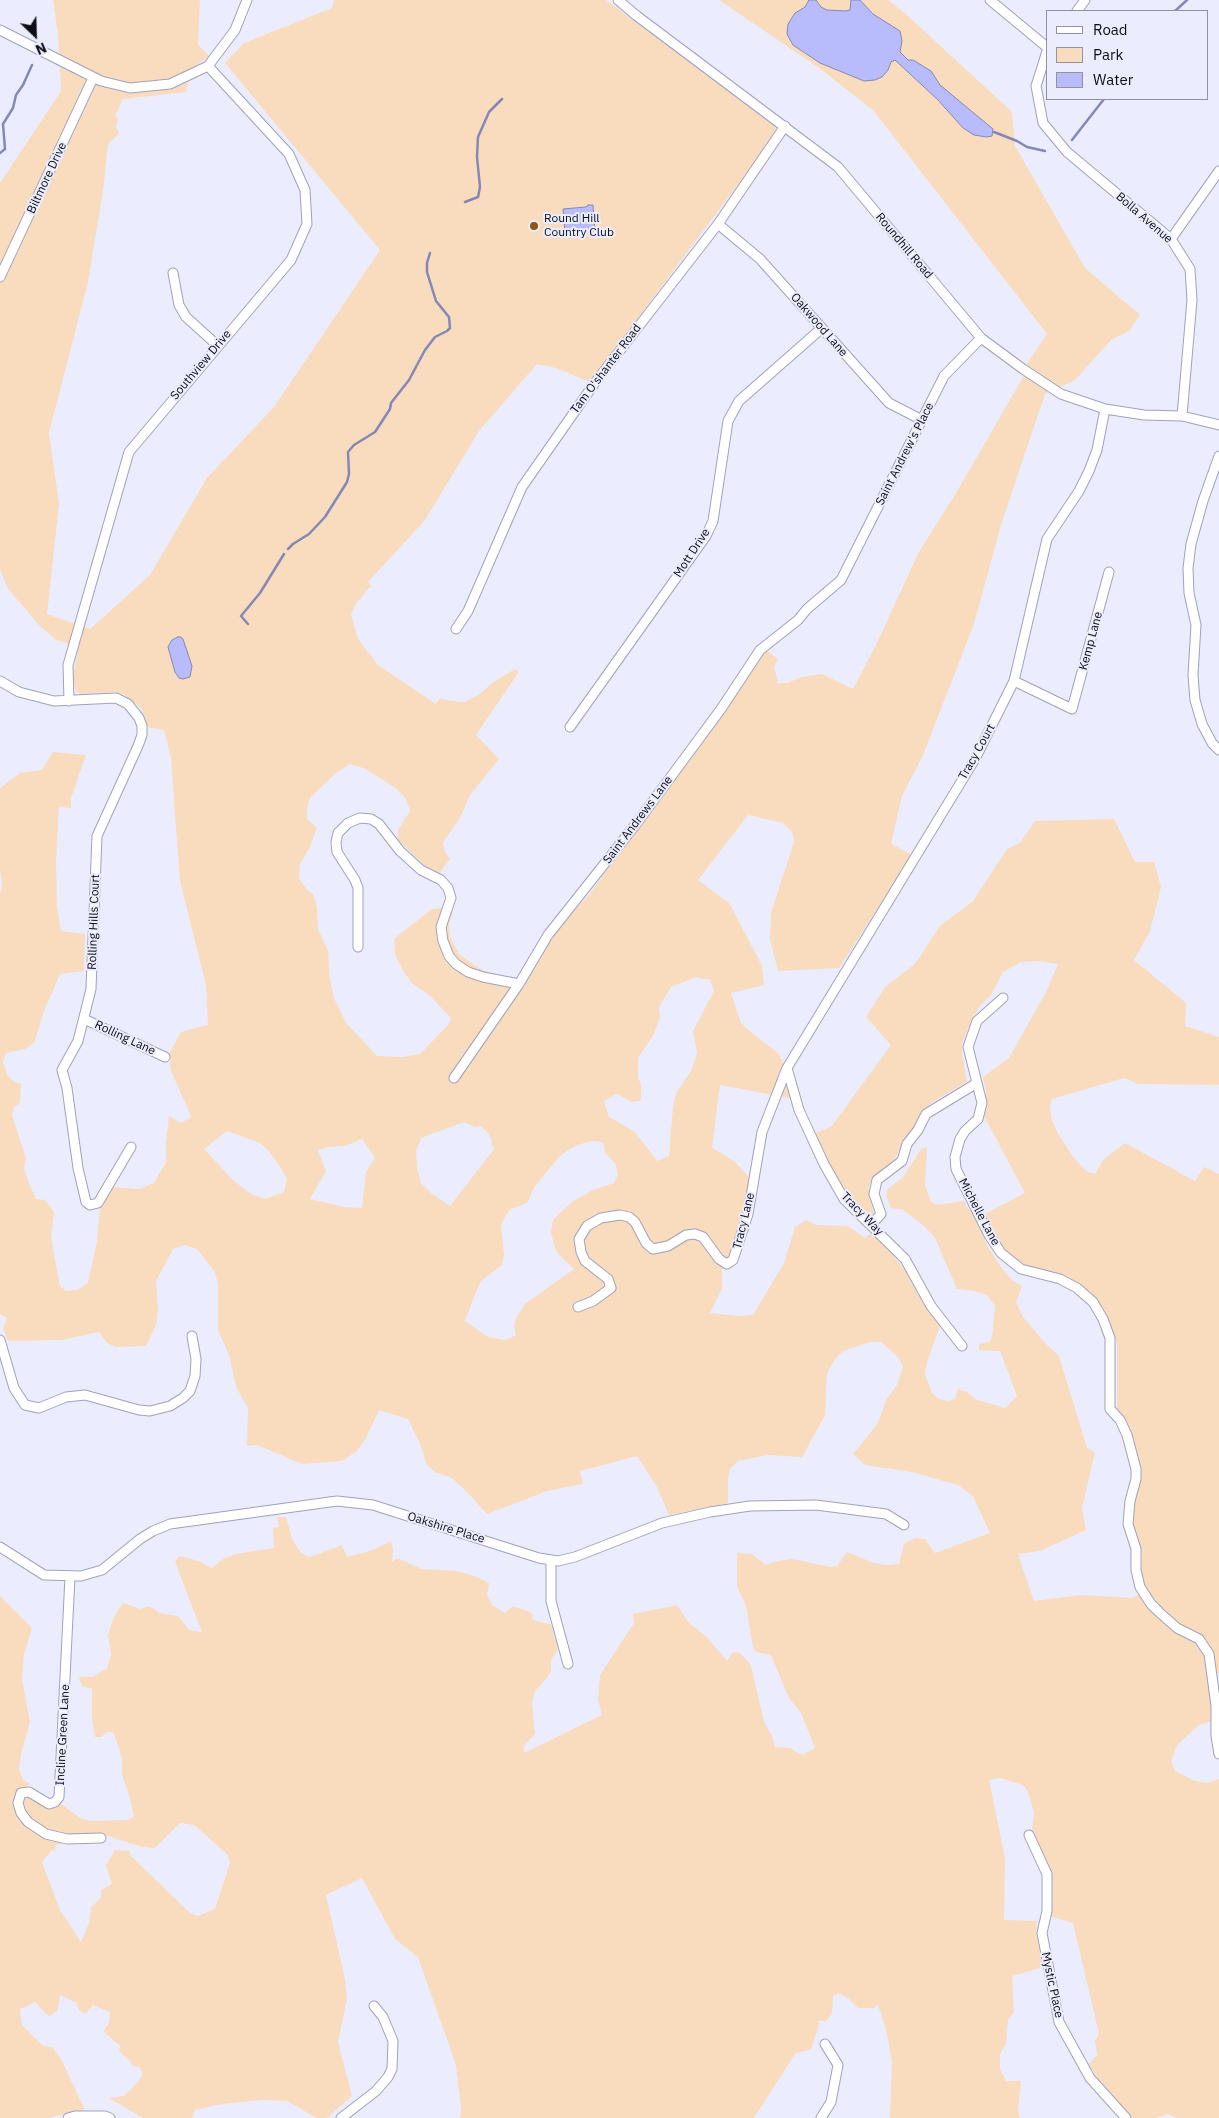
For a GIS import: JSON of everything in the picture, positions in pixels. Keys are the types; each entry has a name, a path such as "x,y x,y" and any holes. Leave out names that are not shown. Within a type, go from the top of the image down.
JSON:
{"street":[{"path":"0,31 69,63 94,78 130,88 170,84 208,66 235,30 247,0"},
{"name":"Roundhill Road","path":"618,0 838,167 981,338 1027,372 1062,394 1105,410 1144,415 1182,416 1219,425"},
{"path":"990,0 1046,46"},
{"name":"Bolla Avenue","path":"1046,54 1036,86 1043,123 1067,152 1171,239 1190,269 1192,300 1182,416"},
{"name":"Southview Drive","path":"69,701 68,665 129,452 217,345 291,260 307,224 305,190 289,154 208,66"},
{"name":"Biltmore Drive","path":"0,277 94,78"},
{"name":"Tam O'shanter Road","path":"456,629 468,611 522,487 594,384 718,224 785,126"},
{"path":"1171,239 1219,171"},
{"name":"Oakwood Lane","path":"718,224 760,259 889,403 922,420"},
{"path":"173,273 179,305 186,317 217,345"},
{"name":"Mott Drive","path":"570,727 706,536 713,521 728,421 739,401 822,328"},
{"name":"Saint Andrew's Place","path":"841,580 944,376 981,338"},
{"name":"Tracy Court","path":"786,1068 975,759 1014,681 1047,539 1079,491 1089,471 1097,450 1105,410"},
{"path":"1219,456 1191,544 1188,568 1189,593 1196,626 1193,675 1195,700 1202,724 1212,743 1219,750"},
{"name":"Kemp Lane","path":"1014,681 1072,709 1110,572"},
{"name":"Saint Andrews Lane","path":"454,1078 519,984 548,935 636,824 721,709 760,650 798,620 807,609 841,580"},
{"name":"Rolling Hills Court","path":"0,681 19,692 54,701 104,697 123,700 139,718 142,735 97,836 91,989 78,1041 62,1070 67,1088 78,1168 86,1202 90,1206 98,1202 131,1147"},
{"path":"358,947 358,888 336,852 336,842 338,833 348,823 360,818 371,819 379,824 400,850 421,870 441,880 448,888 451,898 441,928 442,941 449,956 456,964 468,972 483,977 519,984"},
{"name":"Michelle Lane","path":"1003,998 977,1021 968,1047 981,1096 981,1110 978,1119 965,1131 960,1139 955,1157 956,1169 989,1235 1001,1253 1021,1269 1060,1278 1077,1288 1093,1302 1103,1319 1110,1338 1110,1409 1120,1420 1127,1435 1136,1469 1128,1524 1136,1549 1136,1570 1140,1586 1151,1604 1159,1612 1177,1628 1199,1639 1209,1654 1216,1706 1216,1736 1219,1754"},
{"name":"Rolling Lane","path":"84,1019 165,1057"},
{"name":"Tracy Way","path":"786,1068 799,1110 824,1164 844,1199 905,1259 931,1306 962,1346"},
{"name":"Tracy Lane","path":"578,1307 611,1288 608,1279 586,1261 581,1252 580,1239 587,1226 601,1218 620,1215 629,1217 635,1222 646,1243 653,1249 668,1246 686,1235 695,1234 704,1237 718,1259 727,1264 733,1260 748,1214 762,1132 786,1068"},
{"path":"871,1225 881,1214 874,1194 877,1180 902,1161 907,1144 918,1130 926,1114 976,1083"},
{"path":"0,1340 14,1388 25,1404 39,1408 66,1397 85,1396 139,1410 150,1410 170,1406 190,1391 195,1376 196,1359 192,1336"},
{"name":"Oakshire Place","path":"0,1547 44,1575 81,1576 102,1570 140,1539 170,1524 337,1501 373,1505 551,1560 564,1561 662,1523 710,1512 750,1506 825,1506 886,1514 904,1525"},
{"path":"551,1560 551,1601 568,1664"},
{"name":"Incline Green Lane","path":"70,1577 60,1791 58,1800 50,1804 30,1792 22,1794 18,1803 21,1813 28,1822 46,1834 67,1838 102,1838"},
{"name":"Mystic Place","path":"1030,1834 1047,1874 1047,1911 1042,1933 1059,2022 1090,2078 1126,2118"},
{"path":"340,2118 376,2091 388,2078 392,2068 393,2041 386,2023 374,2006"},
{"path":"822,2118 830,2102 838,2065 825,2044"},
{"path":"71,2117 105,2116 110,2118"}],"green space":[{"path":"53,0 200,0 198,45 209,56 192,68 186,92 123,99 115,116 118,119 116,126 119,134 108,144 103,192 88,282 49,433 59,504 47,614 90,629 150,575 207,478 274,407 380,250 225,63 244,43 332,8 334,0 606,0 775,125 775,135 590,382 556,368 537,364 479,431 425,520 368,582 371,586 357,602 351,614 358,639 378,665 436,704 440,698 465,702 480,694 492,683 515,669 519,672 476,735 499,759 470,795 460,818 443,842 445,852 450,859 439,874 426,867 398,840 398,830 410,811 406,799 397,789 366,769 350,764 336,773 310,798 307,819 317,828 310,847 300,864 299,878 307,890 313,894 317,907 318,929 328,951 330,980 334,998 346,1023 377,1056 403,1057 420,1054 449,1024 451,1018 429,995 412,983 403,971 395,954 394,939 432,909 442,908 453,912 449,925 450,937 459,954 485,971 510,978 522,984 552,938 567,918 588,896 739,691 766,650 778,659 774,667 778,683 787,683 802,677 822,674 853,689 876,645 919,552 956,493 1022,379 1028,362 1047,334 873,110 819,68 719,0 888,0 907,15 1012,112 1015,146 1085,268 1140,315 1129,331 1111,340 1075,380 1045,394 1001,525 974,624 923,755 902,796 891,844 912,855 839,968 778,971 770,939 771,913 794,842 792,832 783,823 748,815 698,880 730,904 762,966 764,985 731,993 740,1021 779,1054 797,1094 789,1098 720,1085 712,1148 734,1161 749,1177 750,1183 742,1221 730,1256 722,1269 722,1289 710,1313 740,1316 753,1315 784,1263 795,1227 806,1220 816,1225 848,1226 865,1238 872,1232 906,1272 918,1295 940,1326 927,1362 925,1374 932,1393 939,1399 948,1401 955,1399 958,1389 967,1392 975,1399 1005,1408 1017,1396 1000,1351 979,1350 979,1344 989,1342 992,1337 995,1306 987,1295 975,1291 957,1289 935,1238 924,1226 903,1210 891,1208 887,1198 887,1190 903,1177 921,1149 927,1147 925,1185 931,1202 938,1205 964,1201 969,1210 972,1209 987,1245 1003,1270 1013,1281 1022,1286 1016,1302 1023,1317 1043,1341 1059,1356 1087,1448 1095,1452 1082,1508 1086,1530 1040,1551 1018,1554 1034,1601 1081,1595 1132,1598 1146,1591 1140,1570 1142,1557 1132,1529 1134,1501 1140,1483 1140,1473 1131,1435 1127,1425 1117,1412 1117,1345 1109,1319 1099,1301 1069,1277 1031,1267 1015,1260 999,1245 983,1215 1025,1193 984,1116 986,1092 983,1077 1009,1058 1046,992 1058,964 1040,961 1021,962 1003,972 991,995 979,1007 971,1021 962,1044 967,1082 934,1101 923,1110 915,1129 905,1141 894,1160 871,1181 868,1188 874,1214 870,1218 866,1216 837,1180 815,1133 831,1127 891,1045 866,1017 885,987 915,964 940,926 973,901 1007,849 1020,843 1035,821 1114,819 1135,862 1154,862 1161,887 1150,931 1134,960 1186,1003 1185,1026 1219,1037 1219,1085 1138,1084 1124,1078 1052,1099 1050,1108 1057,1132 1074,1158 1086,1171 1095,1174 1103,1160 1125,1143 1195,1181 1204,1167 1219,1174 1219,1673 1209,1674 1213,1705 1212,1721 1199,1725 1178,1744 1171,1760 1175,1771 1195,1781 1208,1783 1219,1779 1219,2118 1177,2118 1168,2114 1156,2118 1133,2118 1098,2079 1089,2064 1097,2055 1095,2041 1099,2034 1073,1923 1050,1916 1052,1907 1052,1874 1032,1829 1034,1812 1028,1792 1023,1785 1000,1778 989,1780 1005,1858 1004,1920 1037,1921 1036,1933 1042,1962 1040,1968 1012,1976 1014,2013 1008,2019 1006,2044 1000,2054 1000,2069 1006,2081 1021,2081 1018,2110 1020,2118 890,2118 892,2062 886,2029 879,2008 877,2004 875,2008 858,2008 848,1998 839,1993 833,1996 832,2014 825,2022 819,2020 811,2049 795,2054 754,2118 460,2118 461,2109 456,2065 418,1957 395,1939 362,1878 326,1895 345,1979 347,1999 338,2042 352,2096 327,2118 316,2118 288,2101 262,2100 221,2104 195,2110 192,2118 143,2118 109,2098 124,2096 143,2074 139,2067 132,2066 130,2061 119,2051 120,2046 105,2033 104,2030 109,2023 110,2012 93,2005 85,2014 79,2010 77,2003 60,1995 58,2010 50,2016 35,2002 20,2009 22,2025 42,2045 53,2048 61,2059 85,2110 48,2118 0,2118 0,1596 32,1628 24,1654 22,1679 30,1722 19,1769 23,1780 30,1784 17,1793 14,1806 20,1819 31,1830 46,1837 67,1842 56,1845 55,1850 51,1851 42,1862 60,1910 81,1942 89,1923 91,1907 101,1898 101,1890 112,1884 106,1865 115,1850 130,1851 130,1855 190,1913 198,1916 215,1909 230,1863 228,1855 194,1825 180,1823 155,1848 142,1847 102,1834 67,1835 48,1831 26,1815 21,1802 23,1797 29,1796 50,1809 60,1803 80,1818 91,1821 127,1820 134,1817 122,1775 122,1758 115,1736 113,1732 107,1732 101,1737 95,1737 92,1719 92,1689 82,1686 79,1677 92,1677 107,1669 111,1655 108,1635 114,1617 123,1603 141,1609 148,1606 159,1613 178,1616 189,1630 202,1632 175,1562 179,1556 199,1561 212,1568 223,1559 236,1554 274,1548 273,1528 279,1527 277,1517 286,1517 292,1539 301,1553 310,1557 342,1545 347,1557 373,1550 391,1541 393,1550 392,1562 397,1558 422,1569 457,1571 489,1583 487,1595 492,1605 505,1613 513,1606 530,1612 533,1615 532,1619 551,1624 558,1649 551,1660 551,1671 535,1691 532,1702 535,1734 524,1746 524,1753 602,1715 598,1700 600,1675 634,1623 633,1614 677,1605 689,1623 707,1637 727,1661 733,1652 740,1653 751,1665 764,1722 772,1736 775,1747 790,1748 802,1755 815,1748 801,1713 789,1698 771,1655 756,1652 753,1648 746,1606 737,1587 737,1553 752,1554 766,1565 776,1561 792,1559 831,1567 837,1566 847,1552 874,1563 887,1565 899,1564 904,1544 915,1538 925,1539 935,1553 990,1533 973,1496 958,1485 912,1472 865,1465 853,1454 878,1423 886,1400 897,1385 903,1367 899,1358 881,1342 870,1342 843,1351 835,1359 827,1374 825,1415 802,1457 768,1455 738,1461 730,1469 728,1503 669,1515 657,1487 637,1456 580,1471 583,1484 547,1491 487,1514 452,1478 435,1472 427,1465 420,1444 408,1419 379,1410 366,1438 356,1452 342,1461 302,1464 257,1445 247,1446 248,1408 236,1387 229,1355 218,1330 218,1285 215,1272 197,1249 184,1245 173,1249 156,1281 158,1309 156,1325 146,1346 116,1347 107,1343 99,1332 61,1340 8,1341 3,1328 7,1318 0,1314 0,893 2,886 0,868 0,788 20,773 42,770 53,752 86,755 71,798 71,808 59,807 56,861 57,907 61,931 85,934 84,971 60,974 44,1011 34,1043 25,1049 6,1053 3,1062 8,1076 14,1082 21,1084 20,1103 14,1107 12,1115 26,1158 24,1169 29,1183 36,1199 45,1200 54,1212 51,1238 60,1286 66,1291 77,1290 88,1283 97,1241 100,1207 113,1187 139,1189 154,1183 166,1162 169,1116 181,1123 193,1116 191,1116 171,1071 169,1054 181,1032 208,1025 206,985 180,881 171,758 164,730 148,727 141,708 123,694 115,692 80,694 75,689 73,676 79,646 56,640 39,625 8,589 0,569 0,183 61,91 58,35","holes":["696,977 710,980 714,991 693,1031 697,1053 691,1071 676,1093 673,1106 669,1156 657,1161 635,1132 609,1117 604,1101 617,1094 632,1102 640,1101 641,1084 638,1078 638,1058 654,1034 660,1017 659,1007 671,987","464,1122 474,1127 481,1126 488,1133 492,1141 491,1145 495,1148 450,1206 431,1193 421,1183 416,1152 421,1138","227,1131 260,1143 268,1150 287,1179 284,1192 265,1199 251,1194 233,1180 204,1149","362,1139 375,1158 366,1172 362,1208 343,1207 310,1199 326,1171 318,1150 345,1146","593,1141 603,1142 605,1152 616,1165 618,1175 614,1183 593,1190 573,1201 553,1220 551,1232 554,1245 558,1254 574,1269 525,1304 515,1320 516,1335 506,1340 488,1337 465,1321 481,1281 502,1265 504,1255 501,1225 511,1209 527,1203 535,1186 560,1156 571,1148"]}],"water":[{"path":"809,0 816,0 821,7 827,10 846,11 850,10 851,0 860,0 873,14 900,31 902,41 900,52 908,60 913,60 931,71 940,85 993,129 992,136 974,135 963,128 938,100 895,60 891,62 888,70 882,77 864,81 820,63 793,45 787,34 788,24 795,13 805,7"},
{"path":"593,205 595,231 565,232 563,209 586,207"},
{"path":"178,637 183,639 192,666 190,677 183,679 179,678 175,672 168,647 172,640"}],"waterway":[{"path":"1176,10 1187,0"},
{"path":"0,153 5,149 3,124 13,108 16,95 32,65"},
{"path":"465,202 478,197 480,187 477,157 478,137 489,112 502,99"},
{"path":"1072,140 1103,100"},
{"path":"994,132 1027,147 1045,151"},
{"path":"288,549 309,534 325,517 347,482 349,474 348,452 354,445 375,432 390,409 391,403 409,380 425,350 435,337 450,328 449,317 436,301 427,272 430,253"},
{"path":"248,624 241,616 260,593 284,554"}],"place":[{"name":"Round Hill Country Club","path":"534,226"}]}
